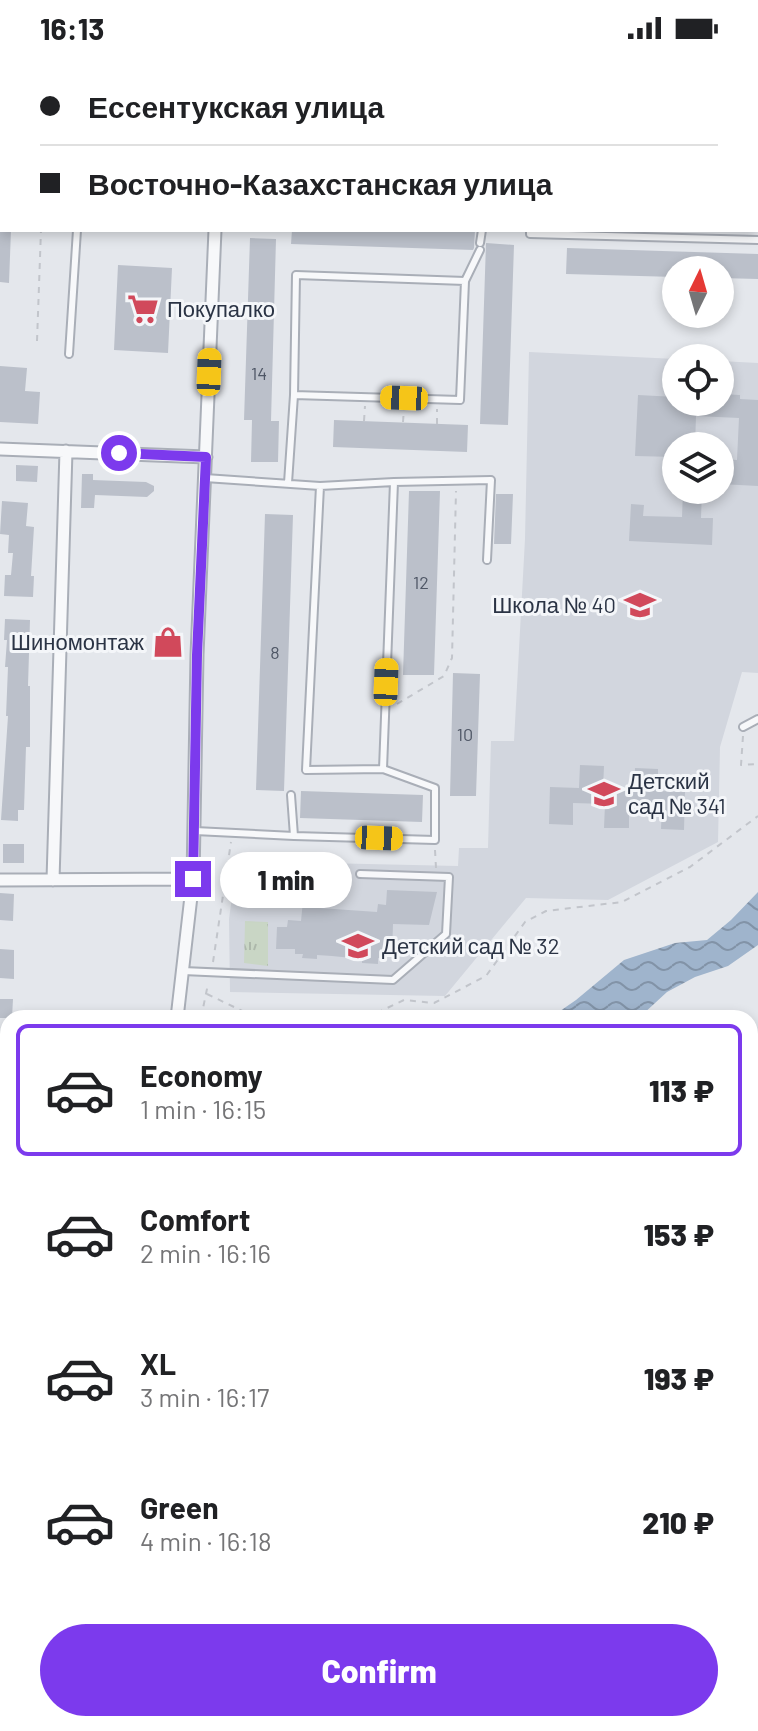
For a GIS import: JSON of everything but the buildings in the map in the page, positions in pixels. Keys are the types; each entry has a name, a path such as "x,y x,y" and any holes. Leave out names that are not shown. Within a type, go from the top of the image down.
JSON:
{"street":[{"path":"178,1010 193,879 197,655 215,232"},
{"path":"0,449 206,457"},
{"path":"53,880 66,451"},
{"path":"0,880 193,879"}],"lane":[{"path":"69,354 77,232"},
{"path":"294,395 460,400 465,281 480,247 482,232"},
{"path":"530,232 758,240"},
{"path":"288,483 294,395 296,275 465,281"},
{"path":"205,478 320,486 491,480 487,560"},
{"path":"383,769 394,482"},
{"path":"195,831 435,840 435,788 383,769 306,770 320,486"},
{"path":"743,727 758,719"},
{"path":"291,795 294,836"},
{"path":"183,971 393,980 446,934 449,877 360,874"}],"path":[{"path":"37,341 41,232"},
{"path":"364,421 365,397"},
{"path":"403,422 404,398"},
{"path":"437,424 438,400"},
{"path":"385,710 444,676 452,658 456,481"},
{"path":"743,727 741,765 758,764"},
{"path":"383,1010 404,1000 434,1003 486,976 525,922 546,911 622,902 690,867 758,816"},
{"path":"203,1010 232,834"},
{"path":"435,840 437,877"},
{"path":"206,994 240,1010"}],"shaded area":[{"path":"529,352 662,358 662,416 734,416 734,362 758,363 758,673 742,672 720,747 718,842 608,900 526,898 445,996 230,992 229,919 237,861 458,866 459,848 488,848 491,741 514,741 525,539"}],"green space":[{"path":"245,921 268,922 268,966 244,963"}],"water":[{"path":"758,892 758,945 728,966 695,977 667,992 647,1010 562,1010 624,960 675,943 707,940"}],"place":[{"name":"Покупалко","path":"143,309"},
{"name":"Школа № 40","path":"640,605"},
{"name":"Шиномонтаж","path":"168,642"},
{"name":"Детский сад № 341","path":"604,794"},
{"name":"Детский сад № 32","path":"358,946"}],"route":[{"path":"119,453 206,457 197,655 193,879"}]}
